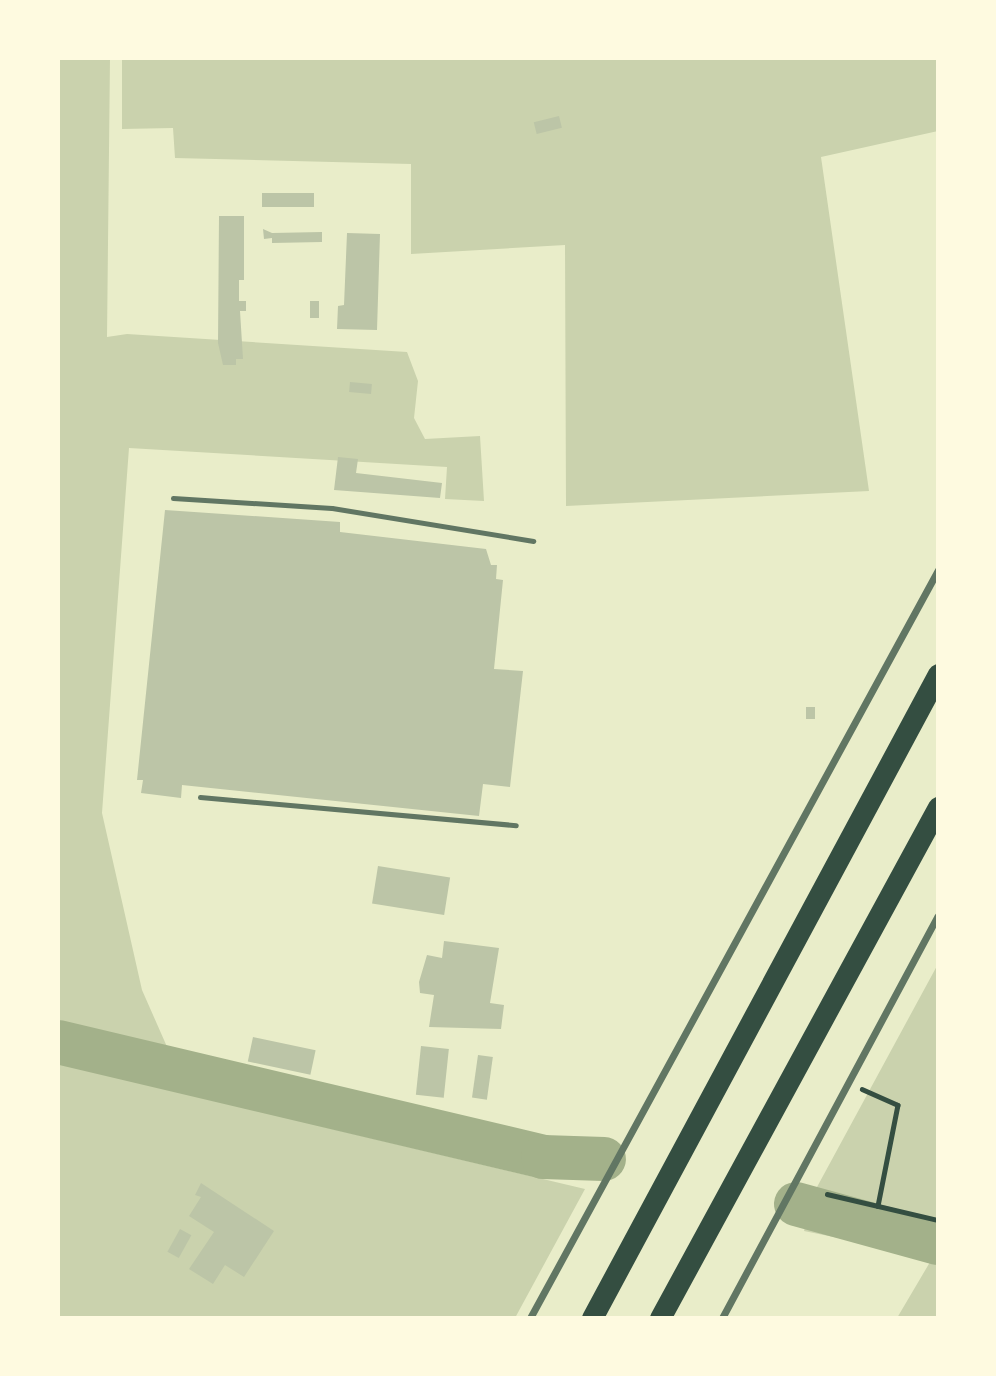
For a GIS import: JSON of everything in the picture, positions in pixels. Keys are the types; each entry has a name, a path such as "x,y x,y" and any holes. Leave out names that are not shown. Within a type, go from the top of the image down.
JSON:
{"highway":[{"path":"592,1318 938,674"},
{"path":"660,1318 938,807"}],"street":[{"path":"530,1318 938,570"},
{"path":"722,1318 938,916"}],"lane":[{"path":"173,498 332,508 533,541"},
{"path":"200,797 516,825"}],"path":[{"path":"863,1089 898,1105 878,1206"},
{"path":"827,1194 938,1220"}],"green space":[{"path":"58,58 110,58 107,337 127,334 407,352 418,381 414,418 425,439 480,436 484,501 445,499 447,467 129,448 102,813 142,990 168,1049 203,1091 320,1126 585,1189 515,1318 58,1318"},
{"path":"122,58 938,58 938,131 821,157 869,491 566,506 565,245 411,254 411,164 175,158 173,128 122,129"},
{"path":"938,964 938,1318 897,1318 933,1257 804,1231 817,1187"}],"building":[{"path":"559,116 562,128 537,134 534,122"},
{"path":"262,193 314,193 314,207 262,207"},
{"path":"219,216 244,216 244,280 239,280 239,301 246,301 246,311 240,311 243,359 236,359 236,365 223,365 218,343"},
{"path":"263,229 272,233 322,232 322,242 272,243 272,238 264,239"},
{"path":"347,233 380,234 377,330 337,329 338,306 344,305"},
{"path":"310,301 319,301 319,318 310,318"},
{"path":"350,382 372,384 371,394 349,392"},
{"path":"338,457 358,459 356,473 442,483 440,498 334,490"},
{"path":"165,510 340,522 340,532 486,549 491,565 497,565 496,579 503,580 494,669 523,671 510,787 483,784 479,816 182,785 181,798 141,793 143,780 137,780"},
{"path":"806,707 815,707 815,719 806,719"},
{"path":"378,866 450,877 444,915 372,904"},
{"path":"444,941 499,948 490,1003 504,1005 501,1029 429,1027 434,995 420,993 419,982 427,955 442,958"},
{"path":"253,1037 316,1050 310,1075 248,1061"},
{"path":"421,1046 449,1049 444,1098 416,1095"},
{"path":"478,1055 493,1057 487,1100 472,1098"},
{"path":"201,1183 274,1231 244,1277 225,1265 213,1284 189,1269 214,1232 189,1216 201,1197 195,1195"},
{"path":"180,1229 191,1235 179,1258 167,1252"}],"waterway":[{"path":"58,1042 543,1157 604,1159"},
{"path":"796,1204 938,1243"}]}
